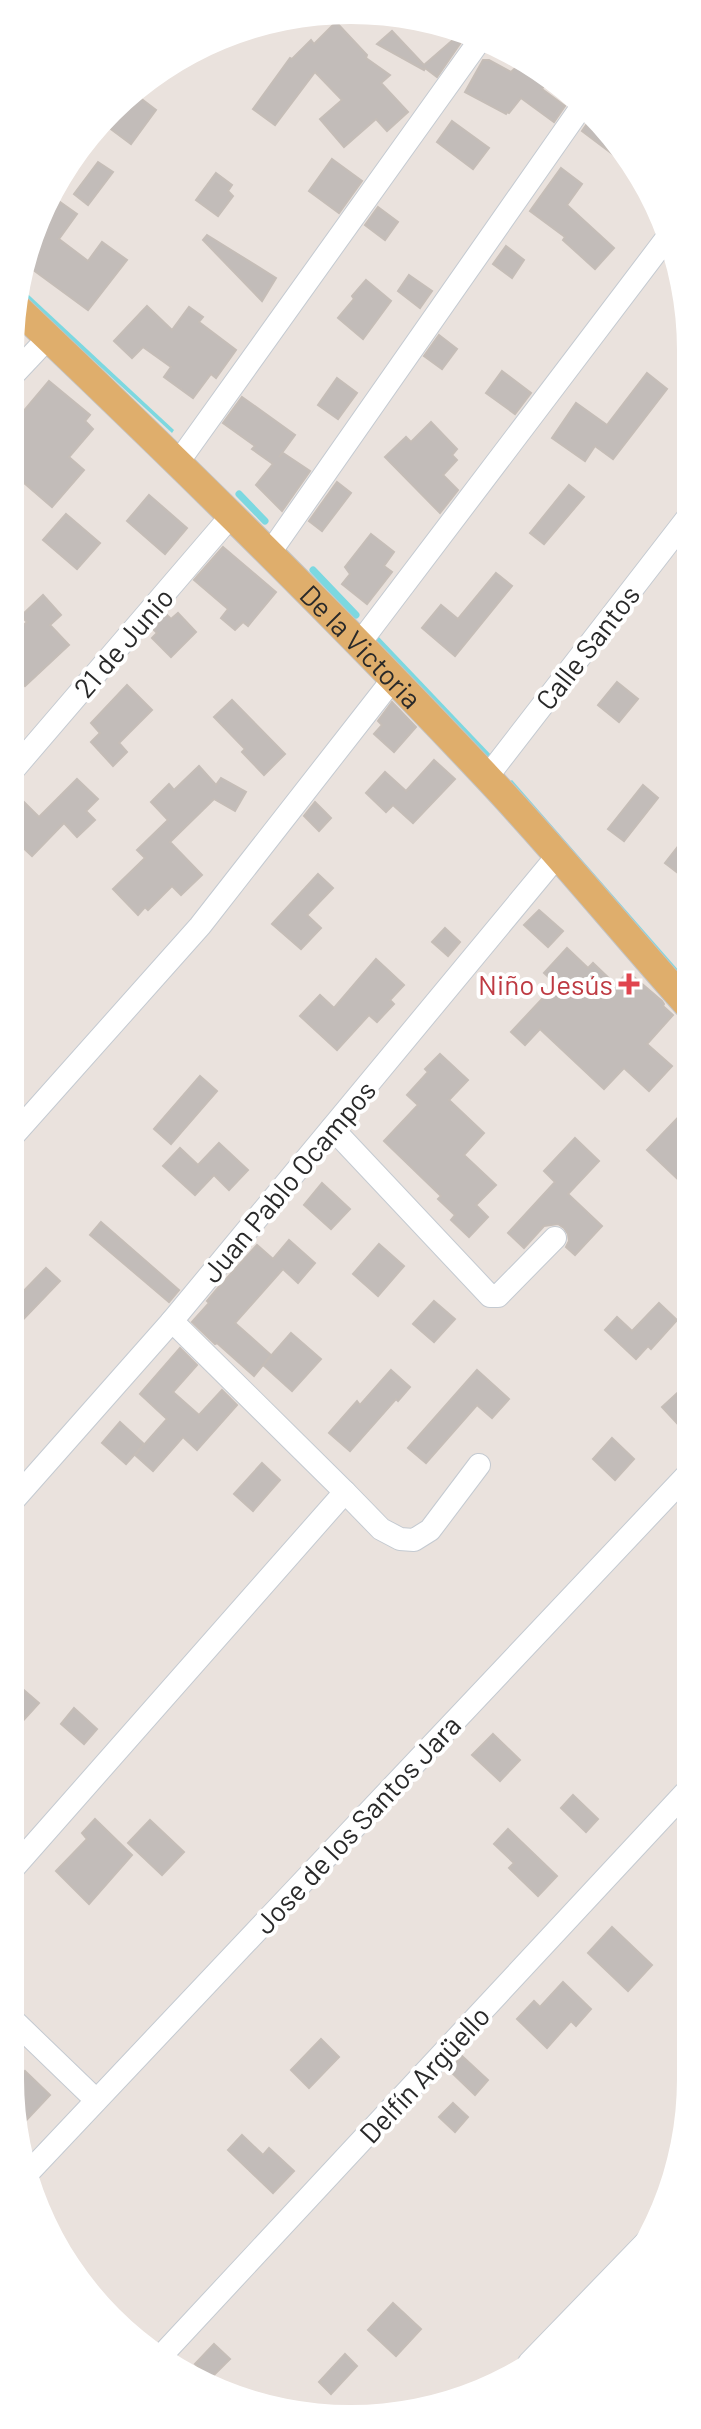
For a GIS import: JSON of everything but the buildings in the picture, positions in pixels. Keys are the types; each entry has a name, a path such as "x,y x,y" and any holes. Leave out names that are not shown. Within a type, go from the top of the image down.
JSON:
{"main road":[{"name":"De la Victoria","path":"26,316 179,461 393,679 558,855 677,993"}],"street":[{"path":"179,461 474,49"},
{"path":"269,554 576,115"},
{"path":"359,644 660,247"},
{"path":"24,364 49,337"},
{"name":"21 de Junio","path":"24,758 231,516"},
{"name":"Calle Santos","path":"487,777 677,531"},
{"path":"24,1124 200,926 393,679"},
{"name":"Juan Pablo Ocampos","path":"24,1488 172,1321 558,855"},
{"path":"332,1128 490,1296 498,1296 555,1238"},
{"path":"172,1321 381,1529 400,1539 414,1540 430,1530 479,1465"},
{"name":"Jose de los Santos Jara","path":"36,2165 677,1486"},
{"path":"24,1856 345,1492"},
{"name":"Delfín Argüello","path":"168,2349 677,1802"},
{"path":"24,2031 96,2100"}],"water":[{"path":"29,295 174,430 172,433 28,300"},
{"path":"376,634 493,757 490,760 373,637"},
{"path":"512,780 677,969 677,974 509,782"}],"waterway":[{"path":"239,494 265,521"},
{"path":"313,570 356,615"}],"place":[{"name":"Niño Jesús","path":"629,984"}]}
